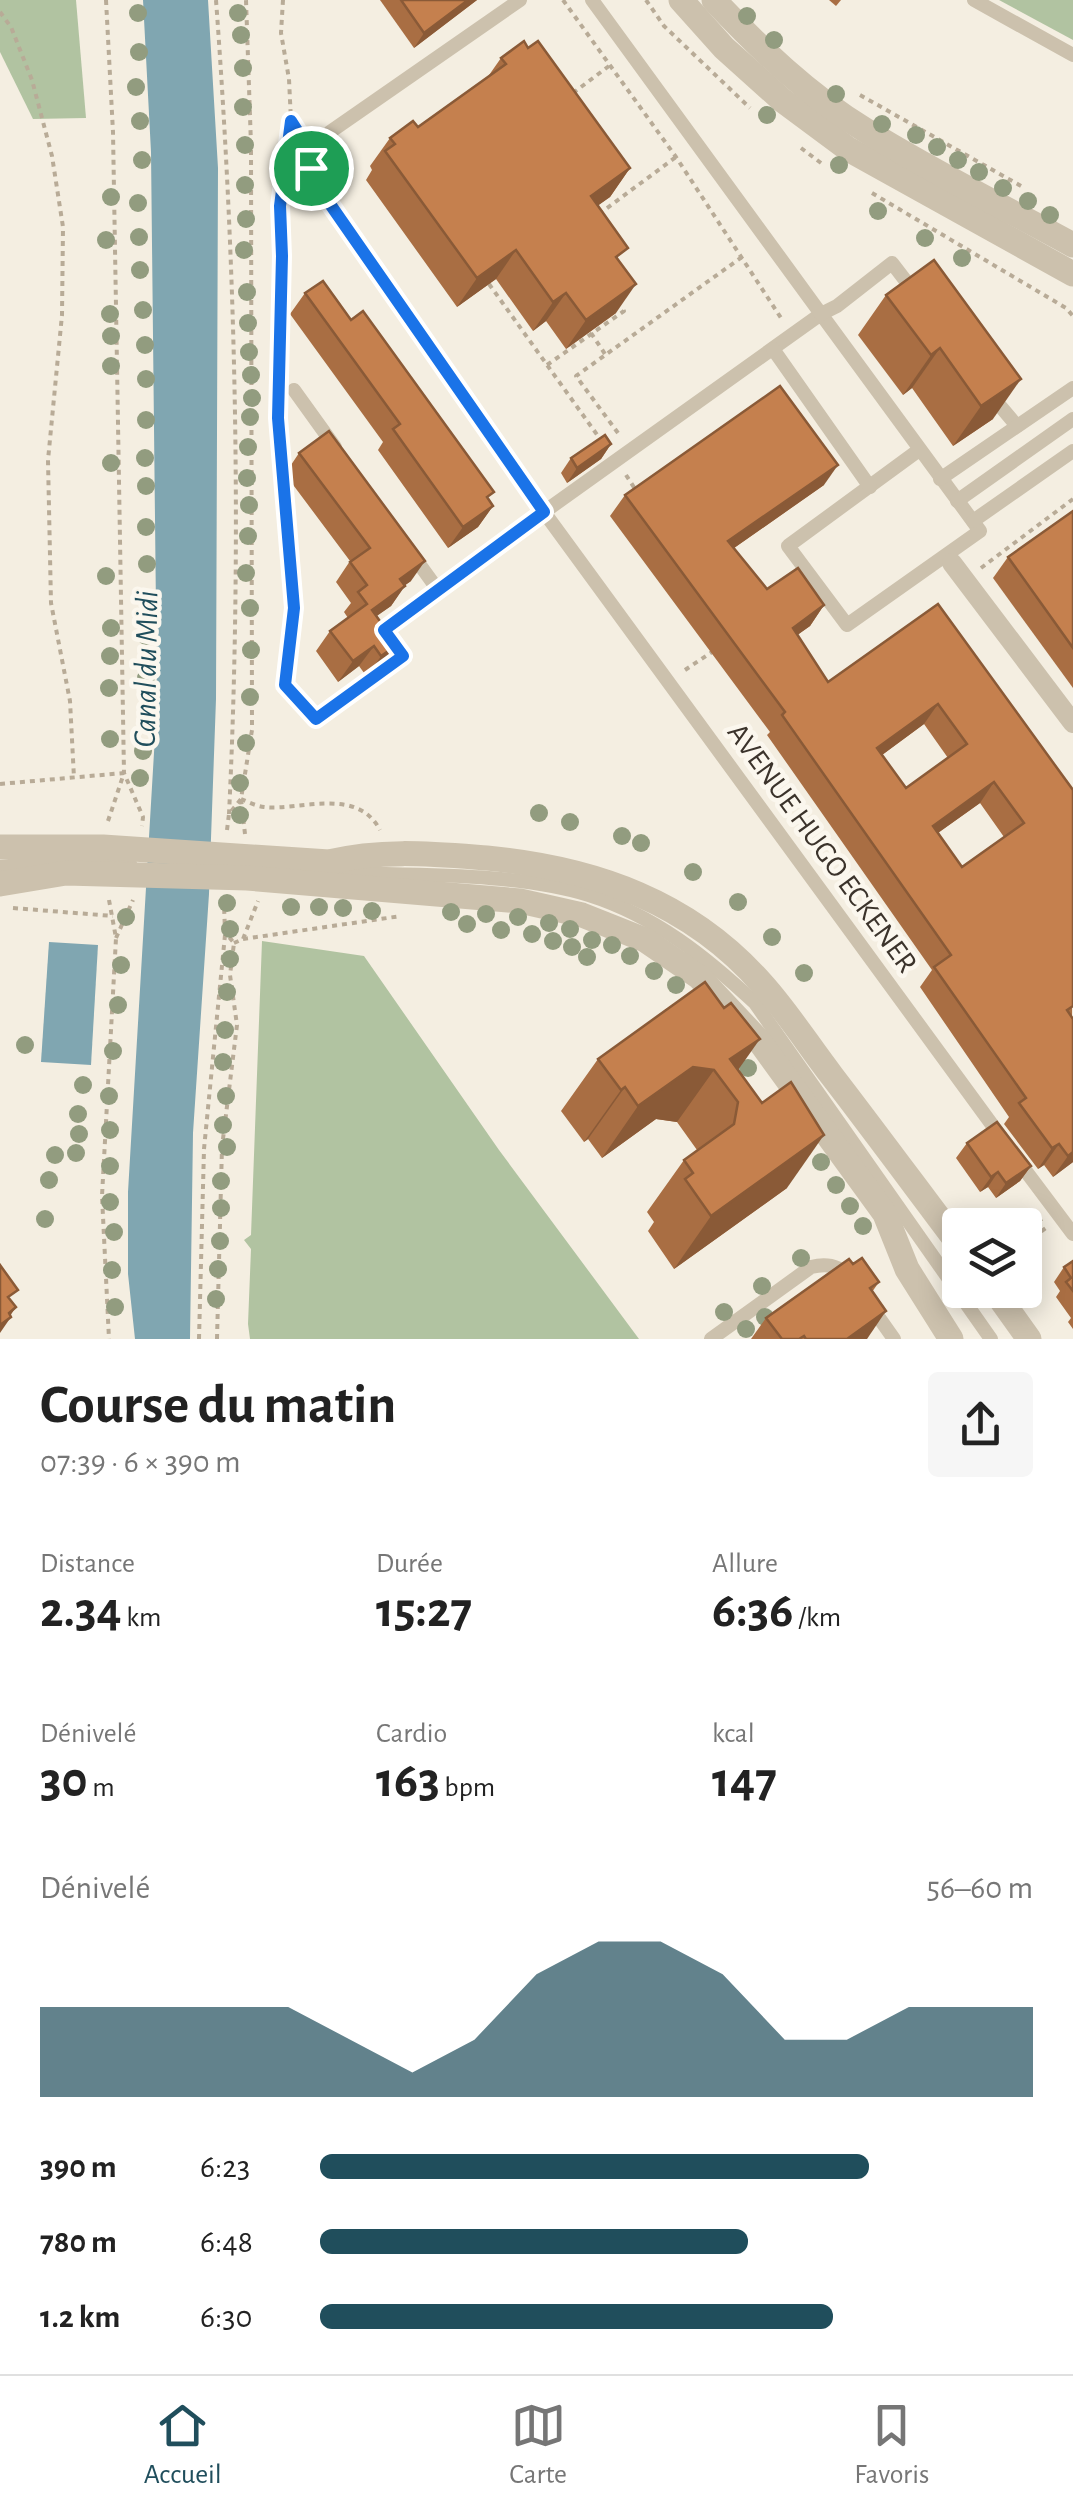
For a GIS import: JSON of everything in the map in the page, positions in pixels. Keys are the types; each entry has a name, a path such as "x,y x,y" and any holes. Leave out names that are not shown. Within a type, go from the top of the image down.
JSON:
{"street":[{"path":"681,0 782,100 848,149 1073,274"},
{"path":"714,0 800,82 863,129 1073,245"},
{"path":"952,563 1073,724"},
{"path":"0,847 46,846 104,862 249,867 545,904 614,926 667,954 744,1022 885,1214 906,1269 951,1339"},
{"path":"249,867 329,862 359,854 416,852 547,866 599,877 650,898 687,919 763,984 942,1222"},
{"path":"0,884 104,862"},
{"path":"1007,1308 1029,1339"}],"lane":[{"path":"312,154 330,132 520,0"},
{"path":"592,0 980,531 848,625 788,546 919,450"},
{"path":"974,0 1073,55"},
{"name":"AVENUE HUGO ECKENER","path":"312,154 314,181 544,512 1051,1219 1073,1234"},
{"path":"403,656 384,630 892,263 924,305"},
{"path":"773,349 870,487"},
{"path":"287,386 349,467"},
{"path":"984,387 1017,426"},
{"path":"940,479 1073,388"},
{"path":"958,501 1073,419"},
{"path":"973,520 1073,452"},
{"path":"405,544 438,590"},
{"path":"0,864 46,846"},
{"path":"0,864 104,862"},
{"path":"329,862 414,876"},
{"path":"249,867 517,882 588,895 653,924 711,961 755,1003 991,1339"},
{"path":"1051,1219 1073,1206"},
{"path":"710,1339 811,1267 823,1264 848,1275 894,1339"}],"path":[{"path":"106,0 113,114 124,774 104,862 116,938 102,1196 109,1339"},
{"path":"216,0 226,128 238,485 229,814"},
{"path":"243,939 249,867 241,799 252,730 251,146 246,0"},
{"path":"282,0 281,34 291,121 280,206 287,386"},
{"path":"563,0 676,157 786,327"},
{"path":"0,12 11,27 32,80 52,156 63,227 62,315 48,460 50,568 51,603 70,702 74,778"},
{"path":"564,100 630,52"},
{"path":"859,94 1026,190"},
{"path":"291,121 312,154"},
{"path":"590,220 676,157"},
{"path":"630,451 576,376 742,257"},
{"path":"489,284 639,495"},
{"path":"495,292 502,287"},
{"path":"547,365 624,311 616,298"},
{"path":"591,333 605,354"},
{"path":"279,400 294,608 285,685 316,719 403,656"},
{"path":"966,580 1073,498"},
{"path":"682,672 712,652"},
{"path":"0,784 124,774"},
{"path":"241,799 264,807 308,802 345,805 371,817 382,836"},
{"path":"0,908 113,916"},
{"path":"217,1339 222,1147 237,1025 230,975 234,943 402,916"},
{"path":"199,1339 204,1149 226,932"},
{"path":"1042,1223 1051,1219"},
{"path":"1042,1227 1051,1219"}],"green space":[{"path":"0,0 76,0 86,118 33,119 0,52"},
{"path":"999,0 1073,0 1073,40"},
{"path":"262,941 364,956 499,1150 639,1339 250,1339 251,1249 244,1240 251,1235"}],"water":[{"path":"143,0 208,0 218,168 216,699 209,894 193,1133 190,1339 135,1339 128,1274 128,1192 157,702 151,152"},
{"path":"49,942 98,945 91,1065 41,1062"}],"building":[{"path":"401,0 468,0 424,33"},
{"path":"524,41 528,48 538,41 630,168 591,196 628,248 616,257 636,284 586,320 566,293 553,302 516,250 477,278 385,151 395,144 390,138 413,121 418,127 506,64 501,58"},
{"path":"934,260 1021,379 981,406 940,348 931,355 886,295"},
{"path":"323,281 351,320 363,311 494,492 487,497 493,506 463,527 393,429 400,424 305,293"},
{"path":"780,386 838,465 728,541 767,589 798,568 824,605 793,628 828,682 938,604 1073,790 1073,1006 1067,1010 1073,1019 1073,1152 1068,1156 1059,1144 1052,1148 1019,1103 1026,1098 934,967 951,955 782,715 785,712 625,495","holes":["938,704 967,744 906,788 877,748","994,782 1024,823 962,867 933,826"]},
{"path":"329,431 425,561 400,579 405,586 372,610 397,645 381,656 374,646 353,661 330,631 367,604 358,592 367,585 350,562 370,548 299,453"},
{"path":"605,435 611,444 577,468 571,458"},
{"path":"1073,511 1073,648 1008,557"},
{"path":"705,982 724,1008 731,1003 760,1039 730,1059 762,1103 791,1082 824,1135 711,1216 685,1179 693,1173 684,1160 734,1124 738,1102 714,1070 693,1067 638,1106 598,1059"},
{"path":"997,1122 1031,1166 1006,1183 998,1172 991,1177 967,1143"},
{"path":"862,1258 879,1282 870,1288 886,1311 847,1339 782,1339 766,1318 849,1259 853,1264"},
{"path":"1073,1261 1073,1291 1066,1282 1071,1278 1064,1267"},
{"path":"0,1265 18,1290 8,1297 16,1307 9,1313 11,1317 0,1325"}],"route":[{"path":"291,121 312,154 311,168 314,181 379,278 544,512 384,630 403,656 316,719 285,685 294,608 278,418 280,206 291,121"}],"water label":[{"name":"Canal du Midi","path":"146,669"}]}
